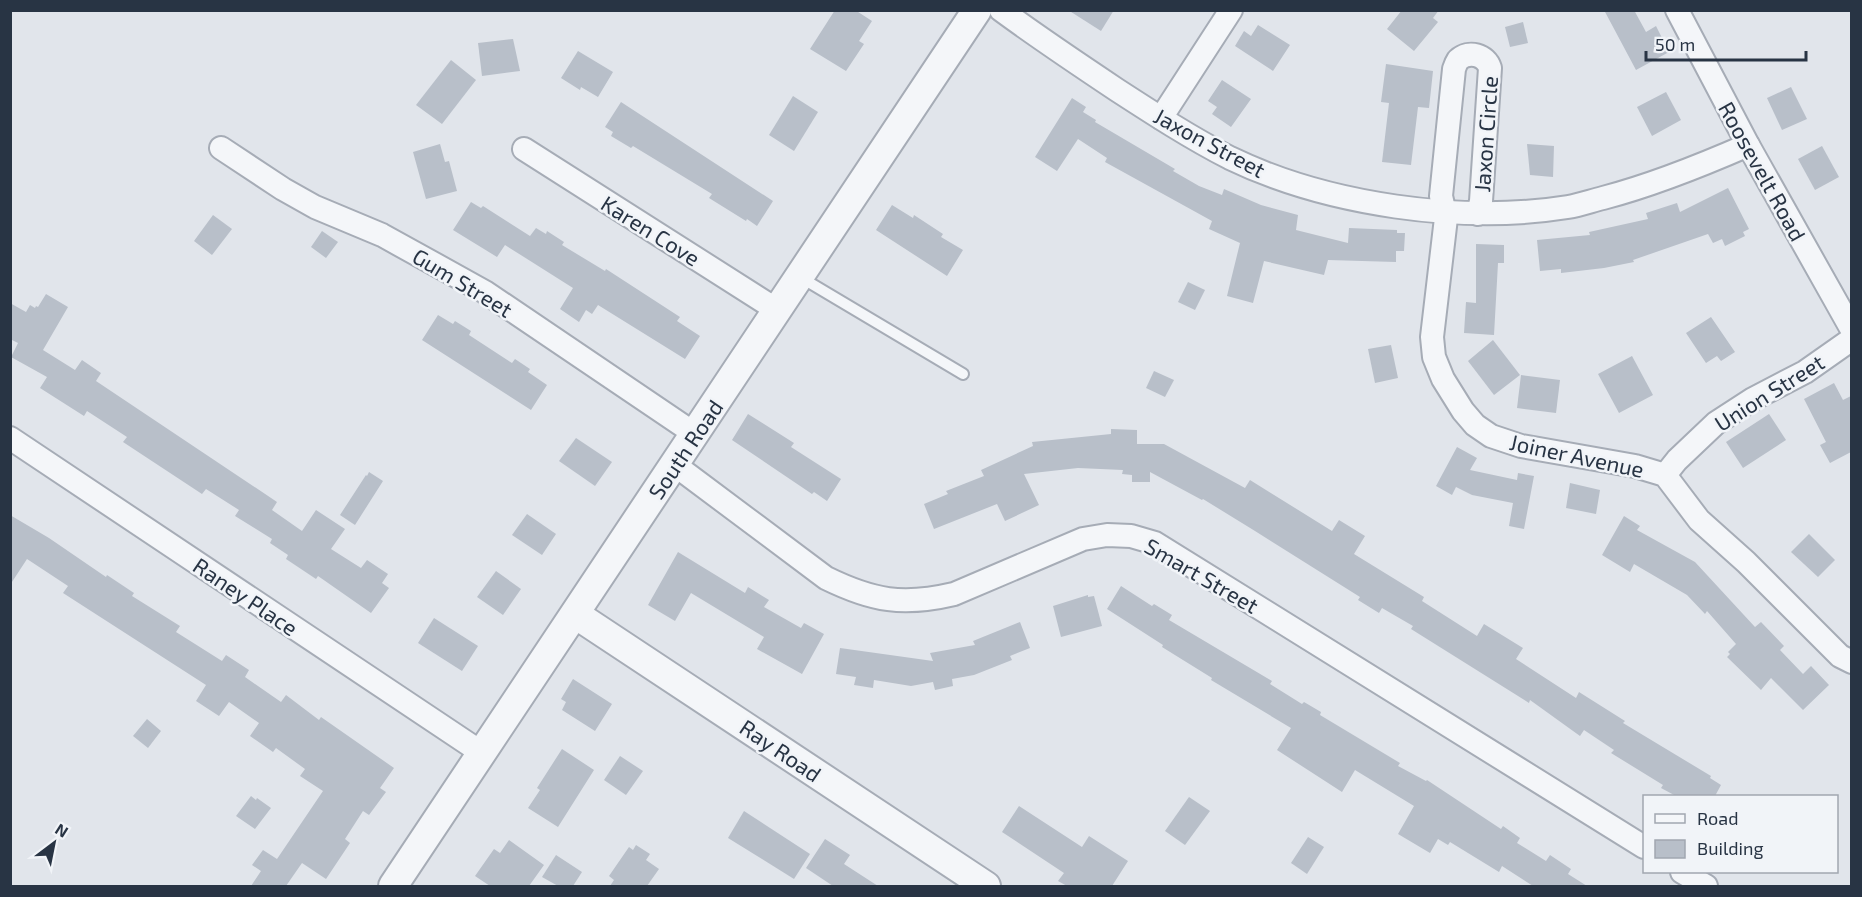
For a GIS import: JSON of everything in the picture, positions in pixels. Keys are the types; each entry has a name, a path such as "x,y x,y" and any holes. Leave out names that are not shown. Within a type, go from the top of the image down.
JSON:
{"street":[{"name":"South Road","path":"393,886 977,10"},
{"name":"Jaxon Street","path":"1001,10 1161,118 1232,158 1277,177 1343,196 1398,206 1478,214 1509,214 1569,207 1648,185 1694,169 1748,145"},
{"path":"1161,118 1231,10"},
{"name":"Roosevelt Road","path":"1677,10 1748,145 1851,330"},
{"name":"Jaxon Circle","path":"1445,211 1441,196 1454,69 1459,60 1470,54 1482,56 1488,61 1490,68 1478,214"},
{"name":"Gum Street","path":"221,148 315,207 382,235 485,292 695,434"},
{"name":"Karen Cove","path":"524,149 777,310"},
{"name":"Joiner Avenue","path":"1445,211 1432,337 1434,357 1443,379 1463,411 1475,425 1491,436 1521,447 1635,466 1665,475 1699,520 1746,562 1840,656 1851,662"},
{"name":"Union Street","path":"1665,475 1677,460 1716,423 1753,399 1804,372 1851,339"},
{"name":"Raney Place","path":"10,438 482,753"},
{"name":"Smart Street","path":"675,465 826,578 854,592 883,600 904,601 954,594 1083,539 1107,535 1131,536 1155,543 1643,846"},
{"name":"Ray Road","path":"575,614 986,886"},
{"path":"1684,873 1706,886"}],"lane":[{"path":"800,277 963,374"}],"building":[{"path":"835,10 855,10 872,21 859,41 864,44 846,71 810,49"},
{"path":"1068,10 1114,10 1101,31"},
{"path":"1402,10 1439,10 1433,18 1438,22 1414,51 1387,29"},
{"path":"1604,10 1634,10 1646,32 1656,26 1669,52 1636,70"},
{"path":"1523,22 1528,43 1510,47 1505,27"},
{"path":"1258,25 1290,45 1273,71 1235,46 1244,31 1251,36"},
{"path":"513,39 520,71 482,76 478,43"},
{"path":"578,51 613,72 598,97 581,87 580,90 561,78"},
{"path":"451,60 476,80 442,124 416,105"},
{"path":"1386,64 1433,71 1429,108 1418,107 1411,165 1382,162 1389,103 1381,102"},
{"path":"1222,80 1251,99 1231,127 1212,114 1217,107 1208,101"},
{"path":"1791,87 1807,119 1782,130 1767,98"},
{"path":"1666,92 1681,120 1652,136 1637,107"},
{"path":"793,96 818,112 794,151 769,135"},
{"path":"1072,98 1086,107 1083,112 1096,120 1095,122 1175,169 1173,171 1199,186 1222,195 1224,189 1261,205 1298,215 1296,230 1348,243 1349,228 1397,230 1397,233 1405,233 1404,251 1396,251 1396,262 1328,260 1324,275 1264,261 1253,303 1227,296 1240,243 1209,229 1212,221 1105,162 1107,158 1078,139 1057,171 1035,157"},
{"path":"621,102 773,201 757,226 709,198 712,194 633,146 631,148 611,136 613,132 605,127"},
{"path":"440,144 445,162 449,161 457,191 426,199 413,152"},
{"path":"1527,144 1554,146 1553,177 1530,175"},
{"path":"1822,146 1839,177 1815,190 1798,159"},
{"path":"1728,188 1749,229 1743,232 1745,236 1725,246 1722,239 1713,243 1708,234 1633,260 1634,262 1561,273 1561,269 1540,271 1537,240 1590,235 1589,232 1648,219 1646,213 1677,203 1680,212"},
{"path":"471,202 481,208 483,206 530,236 536,228 546,234 547,231 564,242 562,245 605,271 606,269 680,317 677,321 700,336 685,359 598,305 592,314 586,310 579,322 560,309 573,288 505,245 497,257 453,230"},
{"path":"892,205 913,218 914,215 943,234 941,237 963,250 947,276 876,230"},
{"path":"213,215 232,229 212,255 194,241"},
{"path":"322,231 338,242 326,258 311,247"},
{"path":"1476,244 1504,245 1504,263 1498,263 1494,335 1464,333 1466,302 1476,303"},
{"path":"1188,282 1205,290 1195,310 1178,302"},
{"path":"46,294 68,307 43,350 75,370 82,360 101,373 96,381 277,502 272,510 302,531 316,510 345,529 331,549 361,568 367,560 388,574 382,583 389,588 371,613 318,576 316,579 286,559 288,555 270,543 272,539 235,516 239,510 206,489 202,494 123,442 127,437 87,411 84,416 40,388 47,377 11,357 18,343 10,339 10,303 26,312 30,305 38,307"},
{"path":"438,315 453,324 455,321 471,331 469,335 512,363 515,359 530,369 528,372 547,385 531,410 422,340"},
{"path":"1711,317 1735,352 1721,361 1717,356 1706,363 1686,333"},
{"path":"1493,340 1520,375 1494,395 1468,361"},
{"path":"1391,345 1398,378 1375,383 1368,349"},
{"path":"1632,356 1653,395 1619,413 1598,374"},
{"path":"1154,371 1174,380 1165,397 1146,388"},
{"path":"1521,375 1560,380 1556,413 1517,408"},
{"path":"1834,383 1843,400 1851,396 1851,452 1830,463 1820,445 1826,442 1804,399"},
{"path":"748,414 794,443 791,447 841,479 827,501 814,492 812,494 732,440"},
{"path":"1769,414 1786,440 1743,468 1726,442"},
{"path":"1111,429 1137,430 1137,444 1164,444 1245,488 1250,480 1332,531 1339,520 1365,536 1354,554 1424,597 1422,601 1477,636 1484,624 1523,648 1516,659 1576,698 1579,692 1625,721 1623,723 1711,776 1710,778 1721,785 1716,795 1674,795 1661,788 1663,785 1611,753 1614,750 1584,730 1580,736 1530,700 1529,703 1411,629 1413,626 1382,608 1379,613 1358,600 1360,597 1255,531 1203,499 1150,472 1150,482 1132,482 1132,475 1122,474 1123,470 1078,468 1024,474 1039,505 1005,521 997,504 934,529 924,504 948,494 946,491 984,476 981,470 1033,446 1032,442 1111,434"},
{"path":"576,438 612,462 595,486 559,461"},
{"path":"1457,447 1477,458 1470,470 1517,480 1518,473 1534,476 1524,529 1509,526 1513,503 1472,495 1456,487 1452,495 1436,486"},
{"path":"369,472 383,481 355,525 340,515"},
{"path":"1570,483 1600,490 1596,514 1566,508"},
{"path":"527,514 556,534 542,555 512,535"},
{"path":"10,515 134,593 132,596 180,626 176,632 222,661 226,655 249,670 245,677 281,702 286,695 319,720 321,717 394,768 380,788 386,792 369,815 363,811 345,839 350,843 326,879 302,863 286,886 251,886 261,871 252,865 263,850 277,859 323,791 300,776 305,769 276,748 273,752 250,736 259,723 229,702 219,716 196,701 206,685 63,593 68,586 27,559 10,585"},
{"path":"1624,516 1640,526 1637,530 1695,562 1755,627 1761,622 1784,646 1780,650 1803,674 1811,666 1829,685 1803,710 1771,678 1761,690 1727,657 1730,654 1728,652 1736,644 1707,611 1705,614 1687,595 1634,564 1630,572 1602,555"},
{"path":"1809,534 1835,560 1818,577 1791,552"},
{"path":"678,552 745,593 748,587 769,600 764,607 801,628 804,623 824,634 802,674 757,649 764,637 691,593 675,621 648,605"},
{"path":"496,571 521,589 503,615 477,597"},
{"path":"1121,586 1152,606 1154,604 1172,615 1169,620 1272,681 1270,684 1302,704 1304,702 1321,712 1320,715 1400,763 1398,766 1427,780 1501,829 1503,826 1520,838 1517,843 1546,861 1550,855 1571,869 1568,874 1587,886 1533,886 1502,866 1499,872 1450,842 1448,845 1438,839 1430,853 1398,834 1414,806 1355,770 1342,792 1277,750 1291,728 1211,680 1212,678 1107,609"},
{"path":"1088,595 1088,597 1094,596 1102,626 1061,637 1053,606"},
{"path":"434,618 478,646 462,671 418,643"},
{"path":"1020,622 1030,648 1010,656 1012,660 974,675 952,679 953,686 935,690 933,682 911,686 874,680 873,688 854,685 856,677 836,674 840,648 933,661 930,653 975,645 973,641"},
{"path":"573,679 612,704 595,731 562,710 566,702 561,699"},
{"path":"147,719 161,731 148,748 133,736"},
{"path":"562,749 594,770 558,827 528,808 540,790 537,788"},
{"path":"620,756 643,771 626,795 604,780"},
{"path":"251,796 271,808 255,829 236,816"},
{"path":"1189,797 1210,811 1185,845 1165,831"},
{"path":"1019,806 1082,847 1089,836 1128,861 1112,886 1067,886 1058,881 1064,873 1002,832"},
{"path":"744,811 810,854 794,879 728,838"},
{"path":"1308,837 1324,847 1307,874 1291,863"},
{"path":"825,839 850,855 844,864 878,886 833,886 806,868"},
{"path":"509,840 544,865 529,886 490,886 475,876 494,849 500,853"},
{"path":"636,845 650,854 646,860 659,869 647,886 610,886 614,880 609,876 629,847 633,850"},
{"path":"556,855 582,872 573,886 558,886 542,877"}]}
